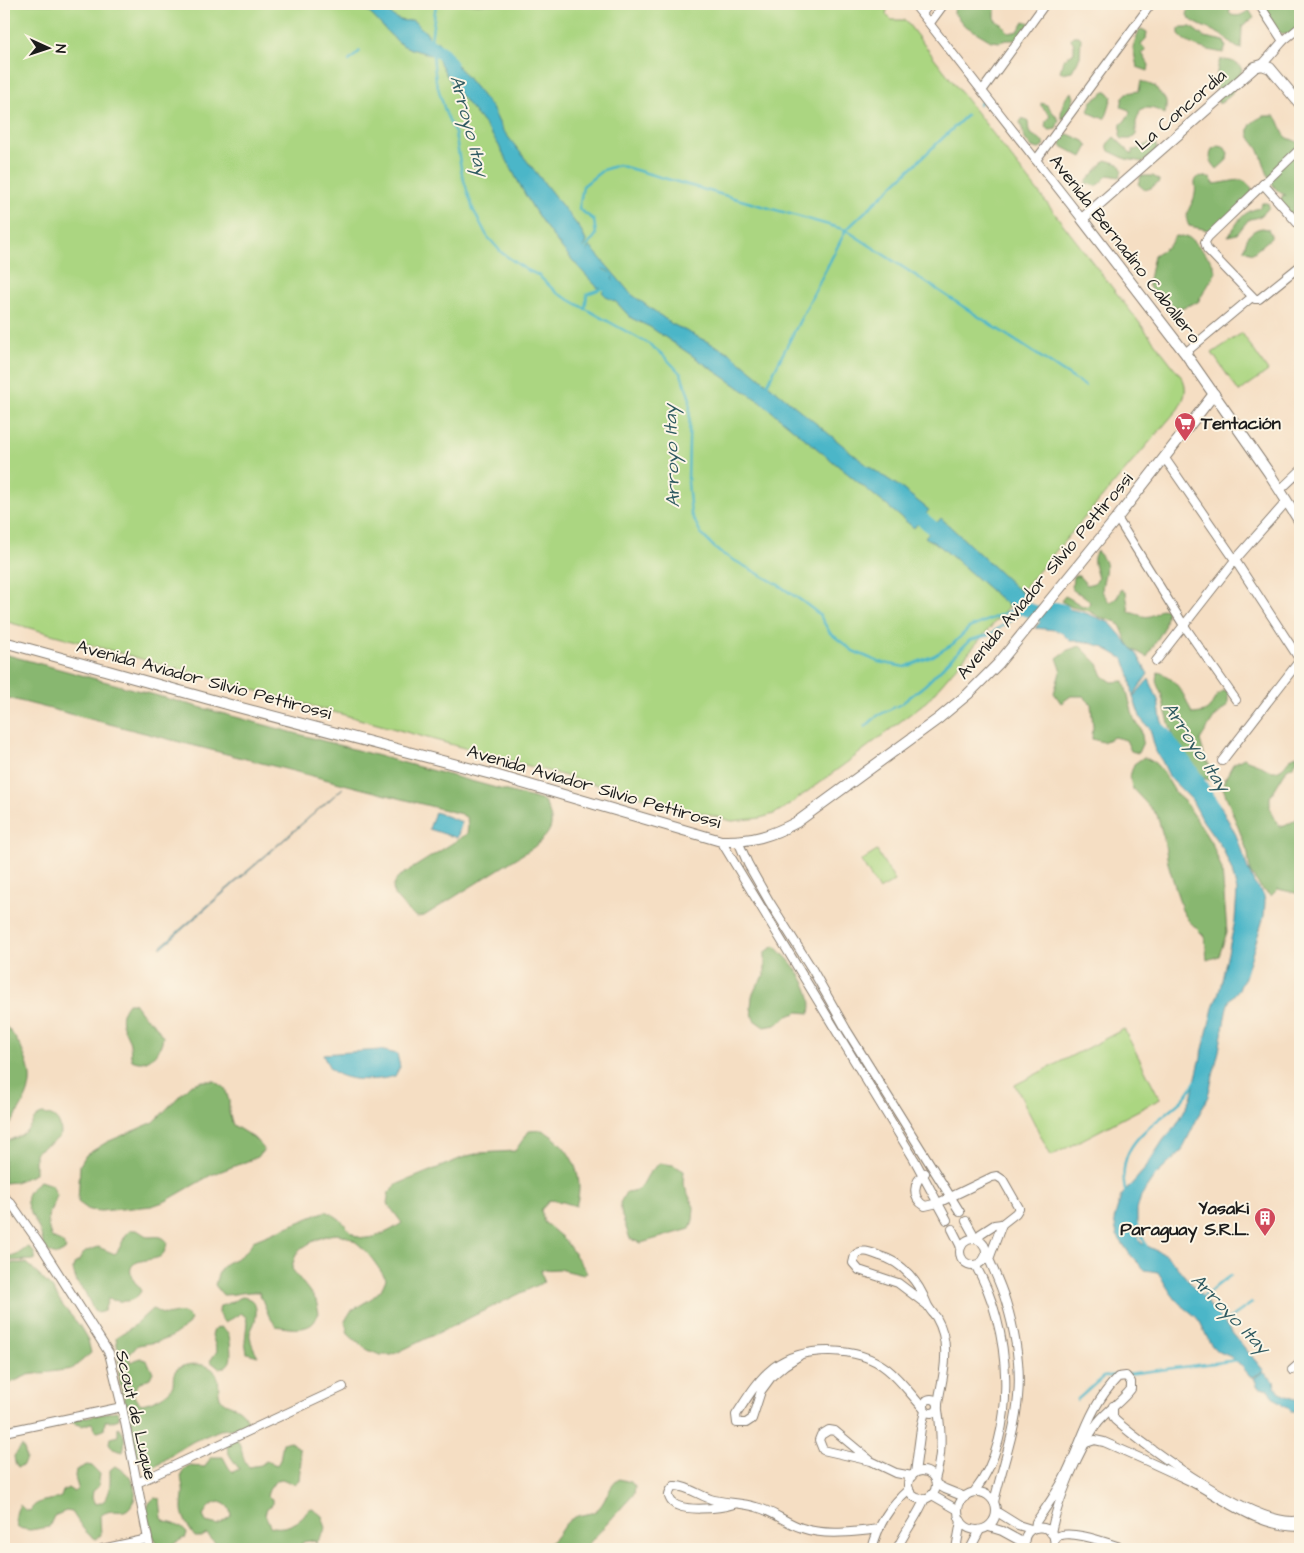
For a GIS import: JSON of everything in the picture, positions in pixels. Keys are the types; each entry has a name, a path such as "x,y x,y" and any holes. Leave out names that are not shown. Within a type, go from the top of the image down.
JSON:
{"main road":[{"path":"1262,65 1270,68 1300,104"},
{"name":"La Concordia","path":"1082,219 1255,66 1262,65"},
{"name":"Avenida Bernadino Caballero","path":"1082,219 1214,394 1300,522"},
{"name":"Avenida Aviador Silvio Pettirossi","path":"4,642 495,776 721,841 754,840 774,834 797,822 938,719 968,694 998,664 1117,518 1214,394"}],"street":[{"name":"Avenida Bernadino Caballero","path":"914,4 1082,219"},
{"path":"922,14 929,4"},
{"path":"930,23 944,4"},
{"path":"982,91 1045,4"},
{"path":"1036,160 1151,4"},
{"path":"1259,4 1283,41"},
{"name":"La Concordia","path":"1262,65 1283,41 1300,27"},
{"path":"1300,149 1205,242 1207,249 1252,297 1259,299 1300,266"},
{"path":"1263,184 1300,226"},
{"path":"1184,353 1252,297"},
{"path":"1164,457 1235,560 1300,660 1222,761"},
{"path":"1280,490 1300,471"},
{"path":"1156,661 1183,624 1235,560 1287,501"},
{"path":"1117,518 1183,624 1236,700"},
{"path":"721,841 922,1174 947,1220"},
{"path":"738,841 748,864 769,901 960,1212"},
{"path":"857,1065 865,1059"},
{"path":"932,1167 918,1179 915,1197 918,1203 925,1206 938,1203 992,1176 1000,1177 1018,1205 1016,1213 1002,1224 988,1256 982,1262 975,1265"},
{"name":"Scout de Luque","path":"4,1197 11,1202 41,1246 109,1353 122,1407 150,1549"},
{"path":"952,1230 961,1247 961,1255 964,1261 975,1265 985,1281 994,1306 1004,1354 1003,1415 995,1451 983,1481 974,1492 965,1497 960,1503 958,1510 961,1521 967,1528 980,1530 988,1527 994,1520 997,1512 994,1502 1012,1436 1018,1396 1018,1379 1016,1353 1006,1302 985,1245 978,1239 966,1221"},
{"path":"978,1239 980,1234 994,1225 1002,1224"},
{"path":"961,1247 968,1239 978,1239"},
{"path":"897,1549 903,1534 936,1482 942,1442 938,1407 945,1358 944,1338 937,1318 927,1305 920,1288 905,1269 896,1262 867,1252 862,1251 855,1255 853,1264 859,1270 898,1284 927,1305"},
{"path":"799,1356 772,1376 762,1391 752,1419 746,1423 737,1423 736,1415 760,1381 775,1367 784,1360 794,1356 823,1351 838,1351 871,1359 886,1368 913,1397 927,1405 930,1414 938,1407"},
{"path":"1292,1370 1300,1363"},
{"path":"988,1527 1002,1531 1025,1546 1027,1533 1033,1529 1067,1472 1099,1399 1118,1377 1126,1376 1131,1382 1131,1389 1099,1422 1086,1443 1066,1485 1053,1519 1053,1549"},
{"path":"873,1545 879,1529 893,1504 908,1487 913,1474 927,1405 942,1380"},
{"path":"137,1483 343,1387"},
{"path":"927,1405 935,1400 938,1407"},
{"path":"1113,1406 1115,1420 1136,1438 1201,1482 1238,1503 1263,1514 1291,1521 1300,1520"},
{"path":"4,1432 122,1407"},
{"path":"871,1461 834,1431 829,1430 821,1435 819,1440 823,1450 871,1461 896,1473 913,1474 920,1471 928,1472 945,1490 965,1497"},
{"path":"1086,1443 1095,1440 1104,1442 1193,1483 1240,1511 1276,1523 1300,1527"},
{"path":"896,1473 913,1496 928,1497 958,1510"},
{"path":"734,1504 701,1509 680,1506 672,1503 669,1493 674,1486 680,1486 700,1496 761,1509 792,1524 813,1531 879,1529"},
{"path":"974,1492 983,1493 994,1502"},
{"path":"997,1512 1018,1525 1033,1529 1045,1528 1052,1535 1069,1534 1100,1540 1126,1549"},
{"path":"956,1549 961,1521"},
{"path":"970,1549 980,1530"},
{"path":"862,1531 873,1545"},
{"path":"102,1549 148,1539"}],"green space":[{"path":"4,4 888,4 886,15 892,20 905,20 1183,379 1185,387 1184,398 1178,409 927,701 789,805 774,814 760,818 732,821 4,621"},
{"path":"955,4 995,4 995,20 1003,25 1009,33 1018,31 1024,21 1030,23 1022,40 991,41 964,25 954,13"},
{"path":"1190,4 1232,4 1229,12 1234,16 1241,15 1249,10 1254,18 1243,25 1241,49 1224,37 1189,18 1187,15"},
{"path":"1261,4 1300,4 1300,29 1295,36 1282,33 1270,27 1263,17"},
{"path":"1191,27 1204,37 1224,41 1226,47 1223,53 1200,47 1183,39 1179,35 1179,29"},
{"path":"1142,29 1147,32 1146,39 1141,44 1145,49 1145,52 1142,53 1149,65 1148,71 1137,67 1133,48 1139,30"},
{"path":"1073,36 1081,38 1080,57 1072,71 1062,73 1060,72 1063,60 1074,52 1074,44 1071,39"},
{"path":"1220,60 1236,63 1242,70 1231,95 1221,103 1218,103 1216,81"},
{"path":"1141,81 1156,87 1164,98 1166,104 1165,114 1151,108 1141,109 1136,122 1136,135 1131,139 1122,139 1120,136 1121,124 1130,113 1129,110 1121,107 1123,97 1127,93 1139,91"},
{"path":"1072,92 1074,98 1069,114 1064,119 1061,118 1063,104 1066,97"},
{"path":"1108,92 1112,97 1104,119 1090,113 1088,110 1092,101"},
{"path":"1041,103 1047,105 1059,120 1056,129 1050,130 1045,127 1050,115 1041,106"},
{"path":"1263,116 1275,116 1285,136 1300,143 1300,187 1296,192 1293,212 1288,215 1282,213 1279,208 1282,196 1286,195 1280,193 1272,183 1259,150 1249,136 1251,124"},
{"path":"1023,118 1028,122 1029,132 1045,146 1039,149 1031,147 1025,139 1020,122"},
{"path":"1068,134 1084,141 1088,146 1082,157 1061,146 1062,138"},
{"path":"1114,137 1133,155 1133,150 1153,143 1156,143 1157,152 1143,162 1126,159 1109,151 1107,145"},
{"path":"1218,146 1224,147 1228,153 1227,160 1217,169 1210,155 1212,149"},
{"path":"1106,160 1119,164 1122,170 1120,177 1108,175 1097,186 1085,183"},
{"path":"1141,176 1153,176 1159,182 1145,190 1138,184"},
{"path":"1199,176 1211,178 1213,184 1237,180 1247,183 1252,188 1251,202 1220,227 1208,230 1189,226 1187,213 1195,194 1195,181"},
{"path":"1262,203 1268,203 1269,207 1263,214 1249,219 1237,234 1228,236 1243,216 1259,208"},
{"path":"1262,228 1268,229 1271,238 1253,253 1244,250 1249,235"},
{"path":"1175,236 1188,237 1193,241 1211,260 1216,272 1198,302 1180,308 1156,301 1148,284 1154,255 1169,246"},
{"path":"1242,333 1268,371 1239,392 1212,353"},
{"path":"1097,551 1104,561 1106,570 1102,591 1109,602 1116,598 1121,589 1126,593 1129,612 1149,616 1161,609 1167,610 1164,628 1147,657 1134,650 1128,644 1117,622 1099,617 1089,611 1071,607 1061,601 1065,596 1086,607 1090,603 1072,589 1073,576 1079,576 1087,585 1094,583 1098,579 1094,561"},
{"path":"1080,646 1098,664 1103,676 1112,682 1124,681 1134,719 1141,729 1143,742 1138,753 1131,751 1126,740 1114,737 1103,742 1092,739 1091,704 1083,696 1071,696 1061,703 1054,693 1061,669 1057,658 1068,650"},
{"path":"4,654 544,801 550,816 551,827 534,847 424,916 417,917 410,913 394,895 393,887 397,878 467,834 467,818 461,814 4,697"},
{"path":"1158,672 1170,678 1180,689 1192,714 1205,712 1217,695 1222,691 1228,691 1228,705 1214,718 1200,740 1205,758 1215,774 1214,780 1203,778 1194,771 1179,748 1168,720 1157,682"},
{"path":"1297,755 1297,761 1287,769 1270,797 1270,809 1279,826 1285,826 1300,817 1300,894 1278,889 1271,896 1261,888 1250,872 1248,853 1223,788 1224,781 1233,764 1244,758 1268,770 1275,771 1282,768 1290,759"},
{"path":"1144,757 1155,763 1163,772 1177,795 1187,804 1213,846 1222,870 1227,932 1219,956 1207,960 1205,937 1188,920 1182,910 1168,863 1157,815 1132,788 1130,776 1134,764"},
{"path":"877,851 895,881 879,890 861,861"},
{"path":"775,946 795,967 806,985 811,1004 810,1013 798,1012 786,1017 776,1025 764,1027 754,1020 751,1008 752,996 757,985 765,976 765,952"},
{"path":"128,1003 134,1003 142,1014 156,1026 163,1037 157,1053 143,1062 132,1060 130,1044 122,1024 122,1015"},
{"path":"4,1025 14,1036 23,1051 29,1068 30,1083 22,1106 9,1126 4,1130"},
{"path":"1124,1029 1160,1099 1051,1156 1015,1085"},
{"path":"203,1081 215,1081 225,1088 233,1125 254,1138 264,1149 258,1157 211,1175 166,1201 152,1206 101,1211 89,1210 78,1202 80,1165 86,1155 107,1142 154,1122 190,1085"},
{"path":"42,1114 54,1117 60,1126 61,1134 56,1140 35,1153 35,1173 33,1175 15,1182 4,1183 4,1142 24,1133 34,1119"},
{"path":"542,1130 552,1136 568,1152 577,1172 579,1183 576,1206 550,1200 541,1210 544,1222 564,1239 587,1272 584,1275 559,1269 541,1270 544,1282 392,1355 380,1355 368,1350 348,1334 345,1321 351,1311 381,1290 386,1279 362,1247 342,1235 326,1236 307,1245 300,1250 294,1259 292,1269 316,1300 319,1313 312,1324 304,1328 276,1326 269,1316 259,1292 223,1295 215,1285 224,1265 240,1256 253,1241 326,1211 334,1215 352,1233 359,1237 378,1236 385,1233 402,1223 387,1203 389,1192 398,1184 467,1156 480,1153 515,1151 529,1131"},
{"path":"660,1163 673,1165 684,1171 683,1183 694,1207 693,1220 690,1229 641,1243 630,1239 622,1216 620,1203 626,1192 639,1188 650,1172"},
{"path":"40,1181 52,1185 57,1195 48,1215 48,1224 52,1238 63,1243 66,1249 58,1255 48,1252 44,1246 39,1229 27,1204 28,1193"},
{"path":"131,1230 137,1230 148,1237 161,1237 168,1243 161,1256 137,1262 133,1265 131,1269 132,1276 141,1291 135,1298 127,1301 108,1299 104,1311 98,1313 93,1309 85,1292 77,1283 73,1270 74,1264 87,1251 98,1247 115,1254"},
{"path":"28,1247 34,1252 35,1260 4,1261 4,1255 15,1256"},
{"path":"13,1263 26,1263 52,1288 88,1340 91,1353 72,1369 28,1375 4,1386 4,1266"},
{"path":"242,1297 250,1299 256,1308 255,1321 250,1336 258,1356 247,1353 245,1341 246,1317 241,1313 225,1323 221,1319 220,1306"},
{"path":"152,1309 167,1315 180,1312 191,1319 188,1325 171,1337 157,1342 138,1345 129,1355 130,1362 141,1358 147,1361 153,1372 150,1378 137,1386 133,1395 141,1404 149,1402 164,1395 171,1389 174,1374 180,1367 190,1364 207,1366 217,1375 219,1394 222,1401 241,1410 248,1421 239,1428 220,1430 194,1441 155,1467 141,1461 134,1448 130,1417 120,1384 116,1337 134,1326"},
{"path":"220,1327 226,1330 228,1334 231,1356 228,1364 220,1369 210,1361 217,1351 212,1335 214,1330"},
{"path":"116,1411 119,1413 119,1419 105,1421 104,1430 98,1432 95,1431 94,1425 91,1423 82,1426 73,1423 72,1420"},
{"path":"118,1427 124,1435 123,1452 113,1449 109,1443 110,1438 118,1436"},
{"path":"236,1438 246,1464 249,1467 261,1465 266,1461 277,1465 280,1460 283,1443 289,1441 299,1448 301,1460 299,1480 294,1484 282,1479 276,1480 267,1496 272,1499 272,1505 267,1508 265,1514 270,1526 283,1527 297,1522 312,1508 322,1516 326,1528 316,1544 315,1540 303,1542 299,1549 254,1549 245,1546 229,1549 215,1543 207,1534 195,1537 186,1523 182,1512 182,1473 188,1466 205,1467 211,1457 223,1457 233,1472 239,1469 229,1453 227,1442","holes":["214,1503 223,1503 228,1507 231,1516 218,1525 206,1522 203,1516 208,1508"]},
{"path":"22,1446 26,1459 23,1465 18,1467 14,1456"},
{"path":"87,1465 92,1466 100,1474 98,1487 93,1491 92,1498 95,1504 105,1500 110,1487 110,1470 115,1466 126,1473 135,1490 133,1502 129,1508 123,1511 104,1513 100,1516 101,1536 95,1539 91,1537 72,1512 66,1511 54,1516 49,1527 30,1530 18,1528 16,1516 20,1505 25,1510 30,1511 40,1502 61,1497 63,1491 68,1488 74,1492 78,1488 75,1476 76,1470"},
{"path":"619,1479 631,1482 635,1487 634,1494 584,1549 538,1549 547,1545 555,1538 570,1520 599,1508 612,1486"},
{"path":"154,1498 160,1499 162,1518 165,1522 182,1528 187,1533 185,1539 161,1547 158,1544 146,1517 147,1508"}],"water":[{"path":"357,4 380,4 398,19 414,21 428,34 431,55 404,46"},
{"path":"437,41 492,108 502,129 581,230 586,241 582,253 585,262 590,269 608,276 609,284 598,288 547,229 528,200 498,144 446,74 438,58"},
{"path":"590,246 631,294 672,324 730,353 868,466 900,487 929,510 914,528 759,401 650,327 631,318 616,302 602,292 613,286 612,276 591,262 587,250"},
{"path":"941,518 1029,600 1019,615 941,547 925,537"},
{"path":"1054,606 1083,612 1110,623 1137,654 1148,674 1133,696 1130,676 1124,659 1101,646 1082,641 1070,641 1062,633 1055,630 1035,628"},
{"path":"1149,679 1158,700 1161,719 1176,759 1191,781 1220,805 1236,835 1254,883 1264,896 1265,902 1264,916 1245,977 1239,989 1230,999 1227,1007 1208,1096 1181,1152 1155,1176 1141,1196 1137,1210 1137,1234 1141,1243 1166,1255 1172,1261 1264,1371 1253,1377 1234,1359 1214,1348 1200,1322 1177,1301 1158,1272 1145,1270 1131,1256 1117,1235 1114,1220 1121,1196 1144,1170 1164,1139 1176,1126 1191,1098 1213,1008 1220,989 1235,921 1237,891 1232,871 1223,849 1203,821 1192,800 1170,778 1156,752 1150,729 1141,719 1133,697"},
{"path":"343,788 161,948 160,947"},
{"path":"435,812 462,822 457,838 429,829"},
{"path":"380,1050 397,1054 400,1067 395,1076 361,1080 343,1076 335,1073 330,1068 323,1054"},
{"path":"1263,1372 1274,1381 1275,1387 1284,1395 1300,1401 1300,1416 1296,1411 1291,1411 1283,1406 1268,1390 1258,1387 1254,1378"}],"waterway":[{"name":"Arroyo Itay","path":"436,4 431,40 436,81 446,114 455,133 462,174 473,209 487,236 502,253 525,269 538,275 557,293 649,344 663,355 681,374 690,399 688,482 691,514 702,535 719,552 777,584 819,614 830,633 853,651 879,662 905,667 933,656 953,644 969,628 1015,609"},
{"name":"Arroyo Itay","path":"414,36 443,54 450,64"},
{"path":"349,61 360,51"},
{"path":"585,309 587,294 611,285 611,275 591,266 585,249 596,235 594,220 579,209 583,186 603,170 618,165 846,230 967,115"},
{"path":"767,385 846,230 1085,386"},
{"name":"Arroyo Itay","path":"572,245 609,286 625,299"},
{"name":"Arroyo Itay","path":"908,508 946,538"},
{"name":"Arroyo Itay","path":"1010,596 1021,607 1045,616 1056,609 1063,611"},
{"path":"865,727 877,716 901,704 925,685 970,640 989,635 1027,609"},
{"name":"Arroyo Itay","path":"1162,732 1193,774 1213,807"},
{"name":"Arroyo Itay","path":"1126,1195 1125,1163 1129,1151 1146,1130 1183,1100 1196,1080"},
{"name":"Arroyo Itay","path":"1136,1223 1147,1248"},
{"path":"1201,1298 1231,1275"},
{"path":"1222,1324 1252,1303"},
{"path":"1127,1374 1238,1360"},
{"path":"1077,1400 1103,1377 1117,1375"}],"place":[{"name":"Tentación","path":"1185,442"},
{"name":"Yasaki Paraguay S.R.L.","path":"1265,1237"}]}
